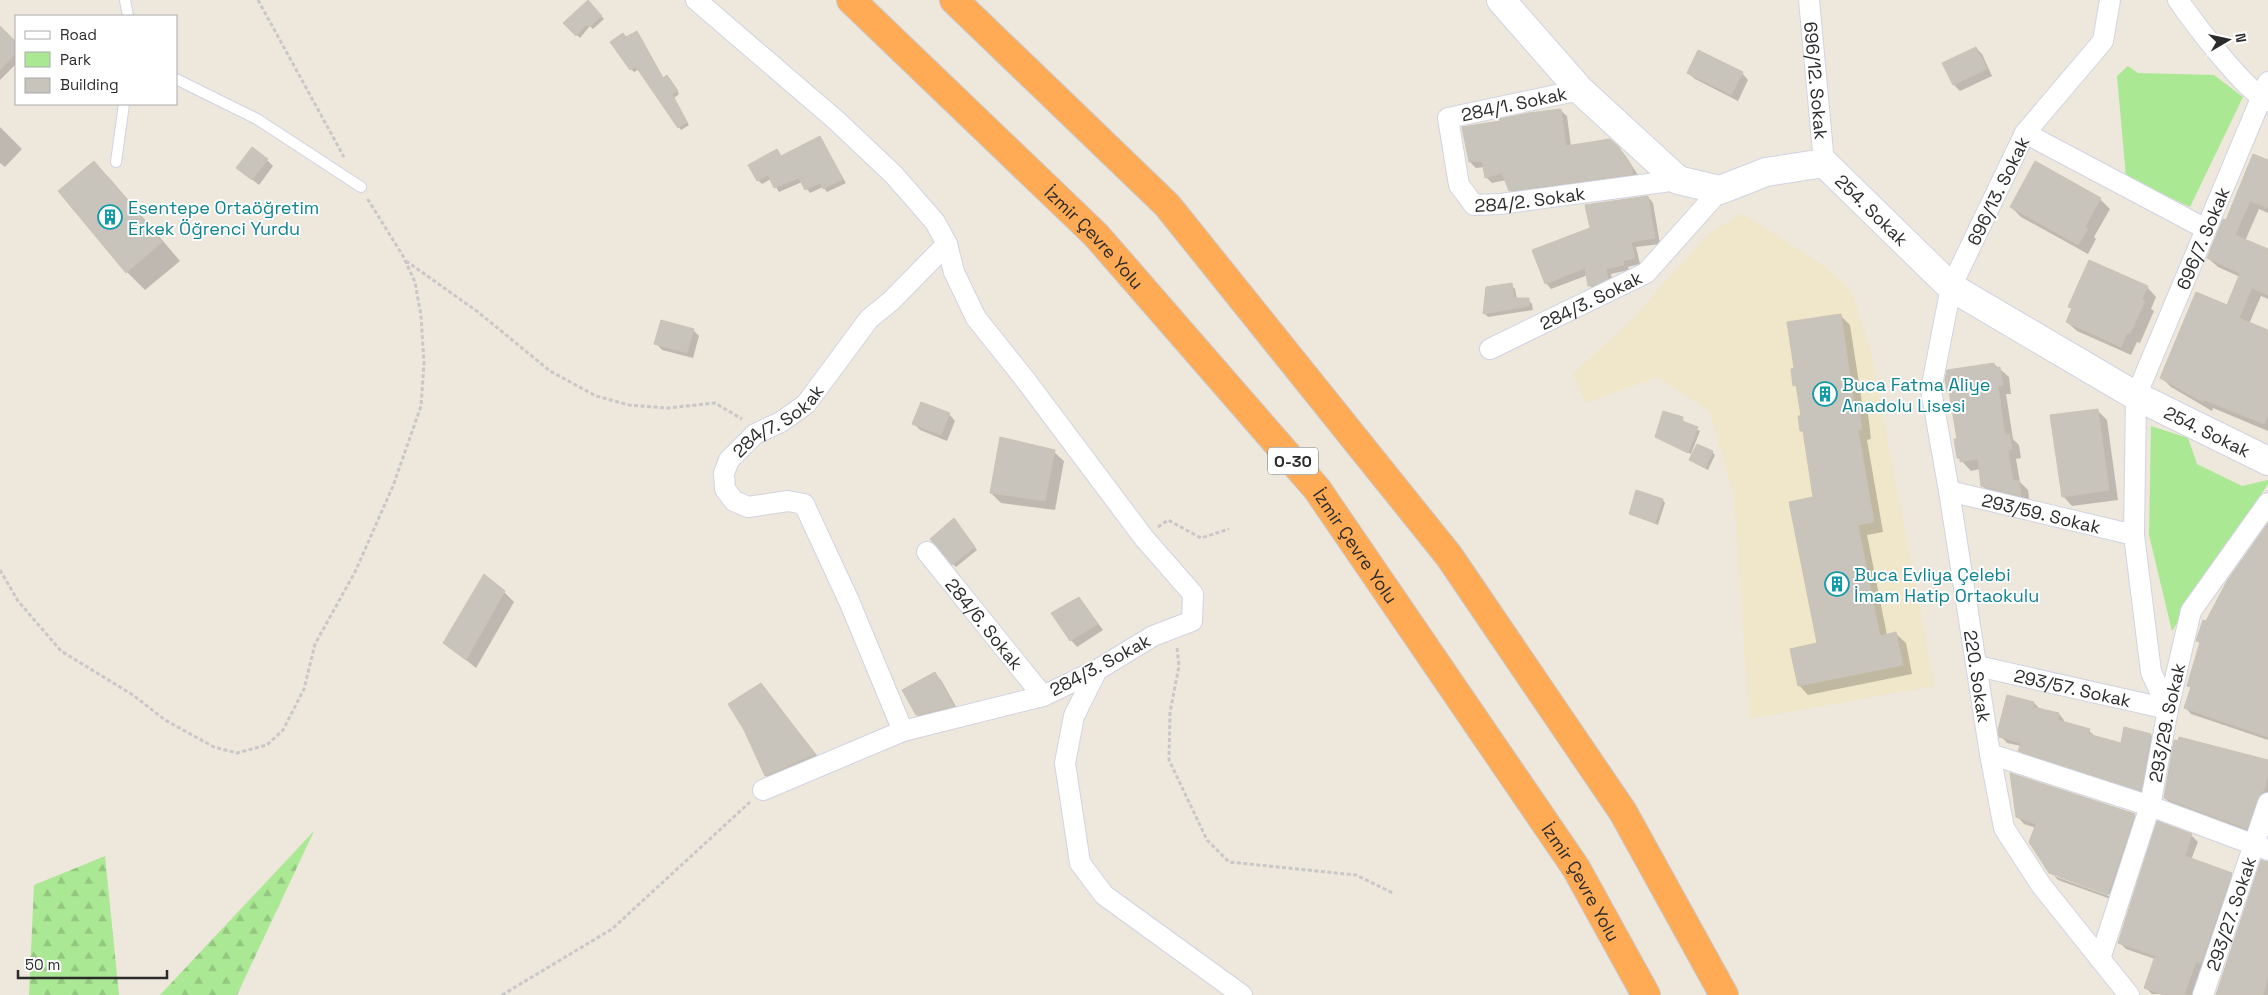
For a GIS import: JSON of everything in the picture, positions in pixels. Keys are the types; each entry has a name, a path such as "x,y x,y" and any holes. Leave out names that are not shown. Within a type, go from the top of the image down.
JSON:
{"highway":[{"name":"İzmir Çevre Yolu","path":"850,0 1096,235 1317,489 1576,868 1646,995"},
{"path":"954,0 1167,206 1449,556 1623,812 1724,995"}],"street":[{"path":"696,0 837,121 894,175 935,222 947,244 954,272 976,318 1024,378 1144,538"},
{"path":"1501,0 1580,90 1678,180 1720,190"},
{"name":"696/13. Sokak","path":"1951,287 2025,133 2103,41 2110,0"},
{"path":"2178,0 2192,20 2244,81 2266,94"},
{"name":"696/12. Sokak","path":"1814,1 1824,163"},
{"name":"284/1. Sokak","path":"1448,118 1580,90"},
{"name":"696/7. Sokak","path":"2136,396 2266,94"},
{"name":"284/2. Sokak","path":"1448,118 1459,185 1474,205 1500,204 1678,180"},
{"path":"2025,133 2206,230"},
{"name":"254. Sokak","path":"1720,190 1766,172 1824,163 1951,287 2136,396 2268,461"},
{"name":"284/3. Sokak","path":"1490,349 1646,273 1720,190"},
{"name":"284/7. Sokak","path":"903,731 849,601 804,504 788,501 748,507 734,501 725,489 724,473 729,460 755,434 781,422 806,404 869,319 891,301 947,244"},
{"name":"220. Sokak","path":"1951,287 1931,390 1949,491 1990,754 2004,828 2041,885 2129,995"},
{"path":"2136,396 2134,535 2152,672 2168,709"},
{"name":"293/59. Sokak","path":"1949,491 2134,535"},
{"name":"293/29. Sokak","path":"2100,959 2150,806 2168,709 2191,611 2268,503"},
{"name":"284/3. Sokak","path":"764,790 903,731 1043,696 1096,670 1153,636 1192,621 1194,594 1144,538"},
{"name":"284/6. Sokak","path":"927,552 1043,696"},
{"name":"293/57. Sokak","path":"1976,666 2168,709"},
{"path":"1096,670 1074,716 1065,763 1080,863 1104,894 1242,995"},
{"path":"1990,754 2150,806 2260,847"},
{"name":"293/27. Sokak","path":"2202,995 2260,847 2268,803"}],"lane":[{"path":"125,0 128,15"},
{"path":"178,79 257,119 361,187"},
{"path":"116,162 124,105"}],"path":[{"path":"0,570 18,601 61,650 133,695 166,720 214,747 237,753 267,745 283,730 304,689 315,644 355,572 393,486 421,406 424,363 421,316 415,282 405,260 361,187 258,0"},
{"path":"405,260 478,312 550,371 596,396 629,405 668,408 715,403 743,419 755,434"},
{"path":"1144,538 1168,520 1201,538 1229,529"},
{"path":"1174,628 1180,666 1170,712 1169,760 1207,840 1228,862 1356,875 1393,893"},
{"path":"502,995 612,929 764,790"}],"shaded area":[{"path":"1742,213 1824,266 1851,290 1870,348 1935,686 1749,719 1734,498 1710,412 1658,377 1586,403 1573,374 1630,321 1708,234"}],"green space":[{"path":"2128,66 2138,73 2214,75 2243,97 2190,207 2126,177 2117,76"},
{"path":"2151,426 2188,438 2197,464 2242,486 2268,480 2268,484 2172,631 2149,535"},
{"path":"314,831 237,995 160,995"},
{"path":"105,856 119,995 29,995 34,885"}],"building":[{"path":"588,0 602,16 589,27 587,24 576,36 563,23"},
{"path":"0,26 15,41 15,54 0,70"},
{"path":"637,31 663,78 667,75 678,91 672,94 687,122 678,128 636,67 630,70 610,42 623,33 626,37"},
{"path":"1976,47 1987,69 1953,85 1942,63"},
{"path":"1698,50 1743,72 1731,95 1687,73"},
{"path":"1561,109 1566,146 1610,139 1619,147 1632,168 1633,174 1509,191 1502,173 1485,178 1482,161 1469,162 1462,127 1500,121 1499,119 1529,113"},
{"path":"820,136 843,179 823,189 820,183 805,190 799,178 774,188 768,175 757,181 748,165 777,149 781,156"},
{"path":"252,147 268,159 252,180 236,168"},
{"path":"2253,154 2268,160 2268,208 2250,201 2235,235 2268,249 2268,295 2252,288 2239,318 2268,330 2268,415 2264,424 2204,400 2203,402 2160,378 2196,292 2227,305 2240,273 2207,258 2223,219 2226,220"},
{"name":"Esentepe Ortaöğretim Erkek Öğrenci Yurdu","path":"94,161 162,242 126,273 58,191"},
{"path":"2035,161 2101,198 2085,227 2088,229 2078,245 2010,207"},
{"path":"1648,196 1655,238 1631,242 1635,258 1623,261 1624,265 1606,269 1608,279 1595,285 1588,286 1585,268 1545,284 1532,250 1590,228 1585,205"},
{"path":"2089,260 2148,286 2142,299 2145,301 2130,334 2127,333 2121,347 2066,322 2072,308 2068,307"},
{"path":"1512,283 1514,298 1529,298 1529,306 1483,314 1486,287"},
{"path":"1841,314 1854,404 1858,403 1862,430 1858,430 1874,522 1858,525 1880,636 1896,632 1903,665 1798,686 1790,649 1817,643 1789,502 1813,497 1803,431 1800,431 1798,416 1801,416 1796,385 1793,386 1791,369 1794,368 1787,322"},
{"path":"661,320 694,329 687,353 654,344"},
{"path":"1994,363 1995,368 2000,367 2003,385 1998,386 2005,435 2010,434 2012,449 2008,450 2013,481 2019,480 2021,496 1981,486 1978,459 1960,462 1960,458 1957,458 1954,439 1957,439 1949,391 1947,392 1945,380 1947,370"},
{"path":"921,402 950,413 941,435 912,424"},
{"path":"2098,409 2109,490 2062,497 2050,415"},
{"path":"1663,411 1683,417 1682,421 1698,427 1688,453 1655,437"},
{"path":"1000,437 1055,450 1045,501 990,493"},
{"path":"1697,444 1713,451 1705,468 1689,460"},
{"path":"1636,490 1663,499 1655,523 1629,514"},
{"path":"954,518 975,547 952,565 930,539"},
{"path":"2268,523 2268,737 2184,708 2191,687 2187,686 2200,642 2196,641 2203,620 2206,621 2227,581"},
{"path":"484,574 505,591 466,660 443,643"},
{"path":"1079,597 1098,624 1070,641 1051,613"},
{"path":"935,672 954,706 916,715 902,690"},
{"path":"761,683 815,754 765,776 744,730 728,704"},
{"path":"2007,695 2034,702 2033,707 2059,713 2058,720 2090,729 2088,734 2121,743 2124,727 2151,734 2141,791 2018,751 2021,743 1999,737 1998,730"},
{"path":"2179,737 2268,760 2268,775 2264,790 2257,799 2247,829 2164,798 2174,740 2178,741"},
{"path":"2010,773 2135,814 2108,895 2049,873 2029,842 2036,824 2016,817"},
{"path":"2157,821 2192,834 2185,856 2232,873 2201,963 2196,962 2184,995 2164,995 2144,988 2155,956 2118,943"},
{"path":"2261,860 2268,862 2268,976 2263,995 2216,995"}],"place":[{"name":"Esentepe Ortaöğretim Erkek Öğrenci Yurdu","path":"110,217"},
{"name":"Buca Fatma Aliye Anadolu Lisesi","path":"1825,394"},
{"name":"Buca Evliya Çelebi İmam Hatip Ortaokulu","path":"1837,584"}]}
